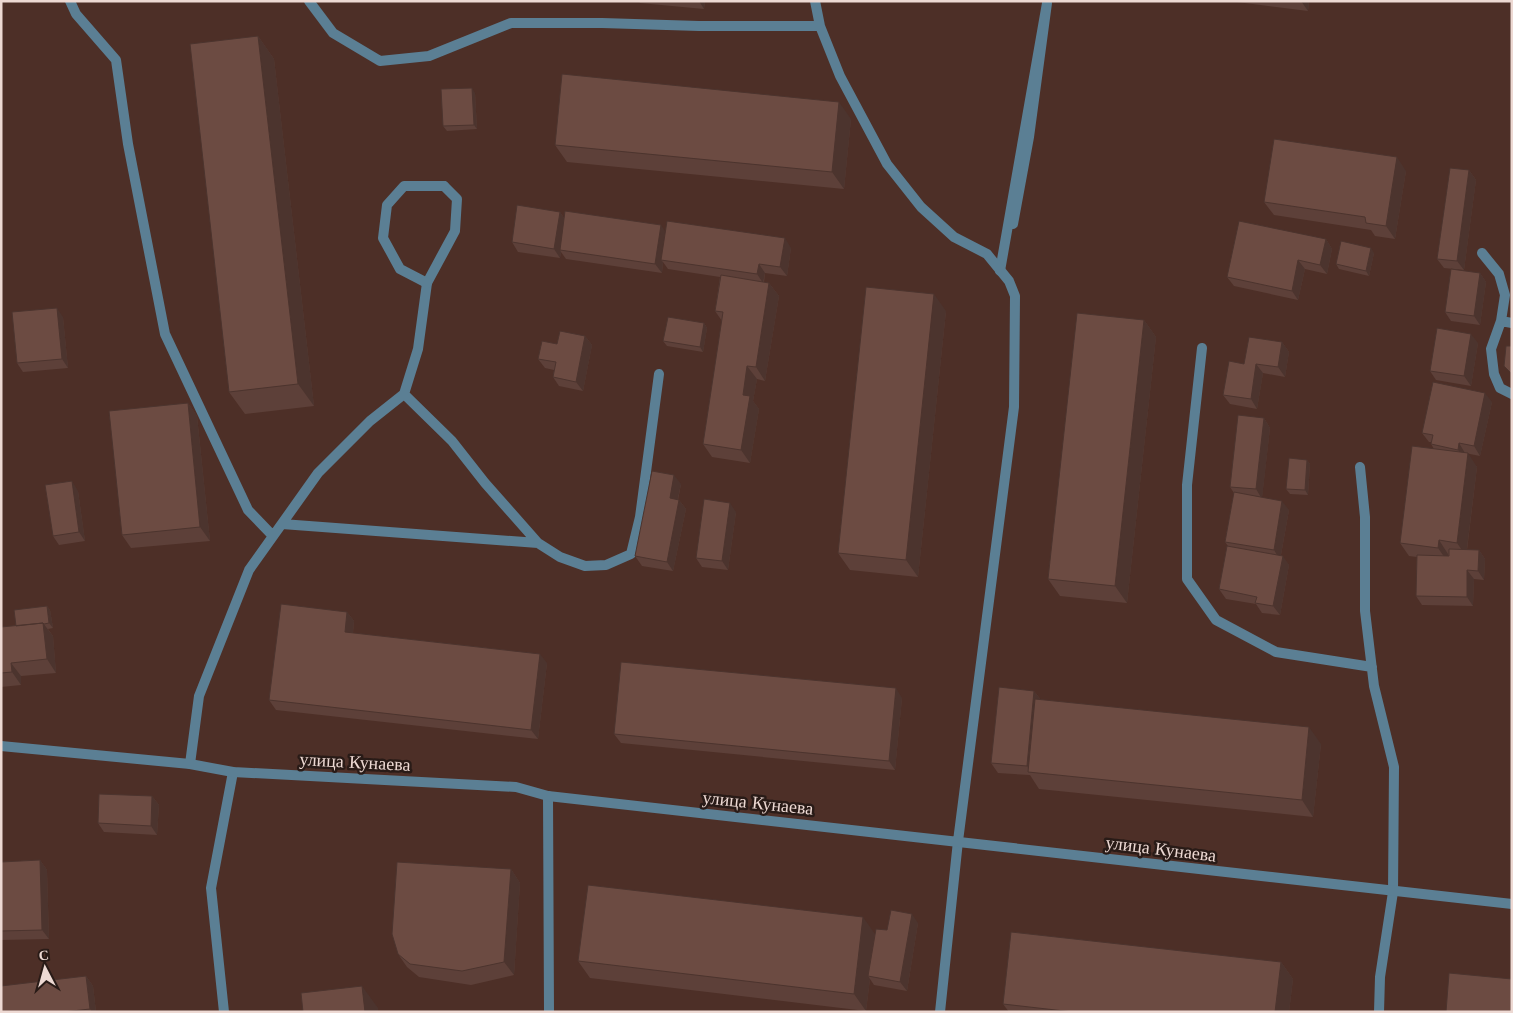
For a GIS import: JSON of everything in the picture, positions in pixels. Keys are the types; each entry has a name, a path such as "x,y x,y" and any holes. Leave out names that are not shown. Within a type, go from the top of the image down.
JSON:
{"street":[{"path":"70,1 76,14 116,60 128,144 165,334 248,510 273,536"},
{"path":"309,1 333,33 380,60 429,56 511,23 602,22 699,26 820,26"},
{"path":"815,1 820,26 840,76 887,164 921,207 954,237 987,254 1009,282 1015,296 1014,407 958,841 940,1012"},
{"path":"1000,271 1048,3 1029,137 1013,224"},
{"path":"190,764 198,696 249,570 318,473 370,421 404,394 418,349 427,283 455,231 457,199 444,186 404,186 387,205 383,238 400,268 427,283"},
{"path":"1482,253 1498,274 1505,295 1506,322 1491,349 1494,374 1500,388 1512,394"},
{"path":"1202,348 1187,485 1187,579 1216,620 1276,652 1372,667"},
{"path":"404,394 452,441 485,483 538,543 560,557 584,566 606,565 631,554 640,517 659,374"},
{"path":"1360,466 1365,517 1364,612 1374,686 1394,767 1393,892 1380,977 1379,1012"},
{"path":"282,524 538,543"},
{"name":"улица Кунаева","path":"1,746 190,764 233,772 516,787 548,796 1512,904"},
{"path":"224,1012 211,888 233,772"},
{"path":"548,796 548,1012"}],"building":[{"path":"258,36 298,384 229,392 190,44"},
{"path":"562,74 839,102 832,172 555,145"},
{"path":"472,88 474,125 443,126 441,89"},
{"path":"1274,139 1397,157 1386,226 1366,223 1365,217 1264,202"},
{"path":"1450,168 1469,170 1457,261 1437,259"},
{"path":"517,205 560,212 554,249 512,242"},
{"path":"565,211 661,225 655,264 560,250"},
{"path":"667,221 785,238 780,267 759,264 757,274 661,260"},
{"path":"1239,221 1326,239 1320,265 1298,260 1292,291 1227,277"},
{"path":"1341,241 1371,248 1366,271 1336,264"},
{"path":"1451,269 1480,273 1474,316 1445,312"},
{"path":"721,275 769,283 756,367 747,366 743,395 750,396 741,450 703,444 723,312 715,311"},
{"path":"866,287 934,294 906,560 838,553"},
{"path":"57,308 62,359 17,363 12,312"},
{"path":"1077,313 1144,320 1115,586 1048,579"},
{"path":"668,317 704,323 700,347 663,341"},
{"path":"1437,328 1471,334 1464,376 1430,371"},
{"path":"560,331 585,336 576,382 553,377 556,362 538,359 542,341 557,344"},
{"path":"1249,337 1282,342 1278,367 1256,364 1251,399 1223,395 1229,361 1244,364"},
{"path":"1506,346 1512,346 1512,374 1504,366"},
{"path":"1433,382 1485,393 1474,446 1459,443 1458,450 1431,444 1433,435 1422,433"},
{"path":"188,403 200,527 122,535 109,411"},
{"path":"1238,415 1264,418 1256,489 1230,487"},
{"path":"1412,446 1468,453 1457,543 1439,540 1438,548 1400,543"},
{"path":"1289,458 1307,460 1305,490 1286,489"},
{"path":"652,471 674,475 670,498 679,500 667,562 635,556"},
{"path":"72,481 79,532 53,536 45,485"},
{"path":"1234,492 1282,501 1274,550 1225,542"},
{"path":"704,499 730,503 722,561 696,558"},
{"path":"1227,546 1283,556 1273,606 1255,603 1257,597 1219,589"},
{"path":"1449,549 1479,550 1478,571 1467,570 1467,597 1416,596 1417,555 1449,556"},
{"path":"281,604 347,612 345,632 540,654 531,730 269,700"},
{"path":"47,606 49,623 16,626 14,610"},
{"path":"43,623 47,659 11,663 12,672 1,673 1,627"},
{"path":"621,662 896,688 889,761 614,734"},
{"path":"999,687 1034,691 1027,766 991,763"},
{"path":"1035,699 1309,727 1302,800 1028,772"},
{"path":"99,794 152,796 151,826 98,823"},
{"path":"40,860 42,930 1,931 1,862"},
{"path":"397,862 511,869 504,962 462,971 410,964 398,954 392,934"},
{"path":"588,885 863,917 854,994 578,961"},
{"path":"891,910 912,914 900,982 868,976 876,929 887,930"},
{"path":"1011,932 1281,962 1275,1012 1073,1012 1003,1004"},
{"path":"1449,973 1512,979 1512,1012 1446,1012"},
{"path":"86,976 90,1009 63,1012 1,1012 1,986"},
{"path":"362,986 365,1012 303,1012 301,993"}]}
